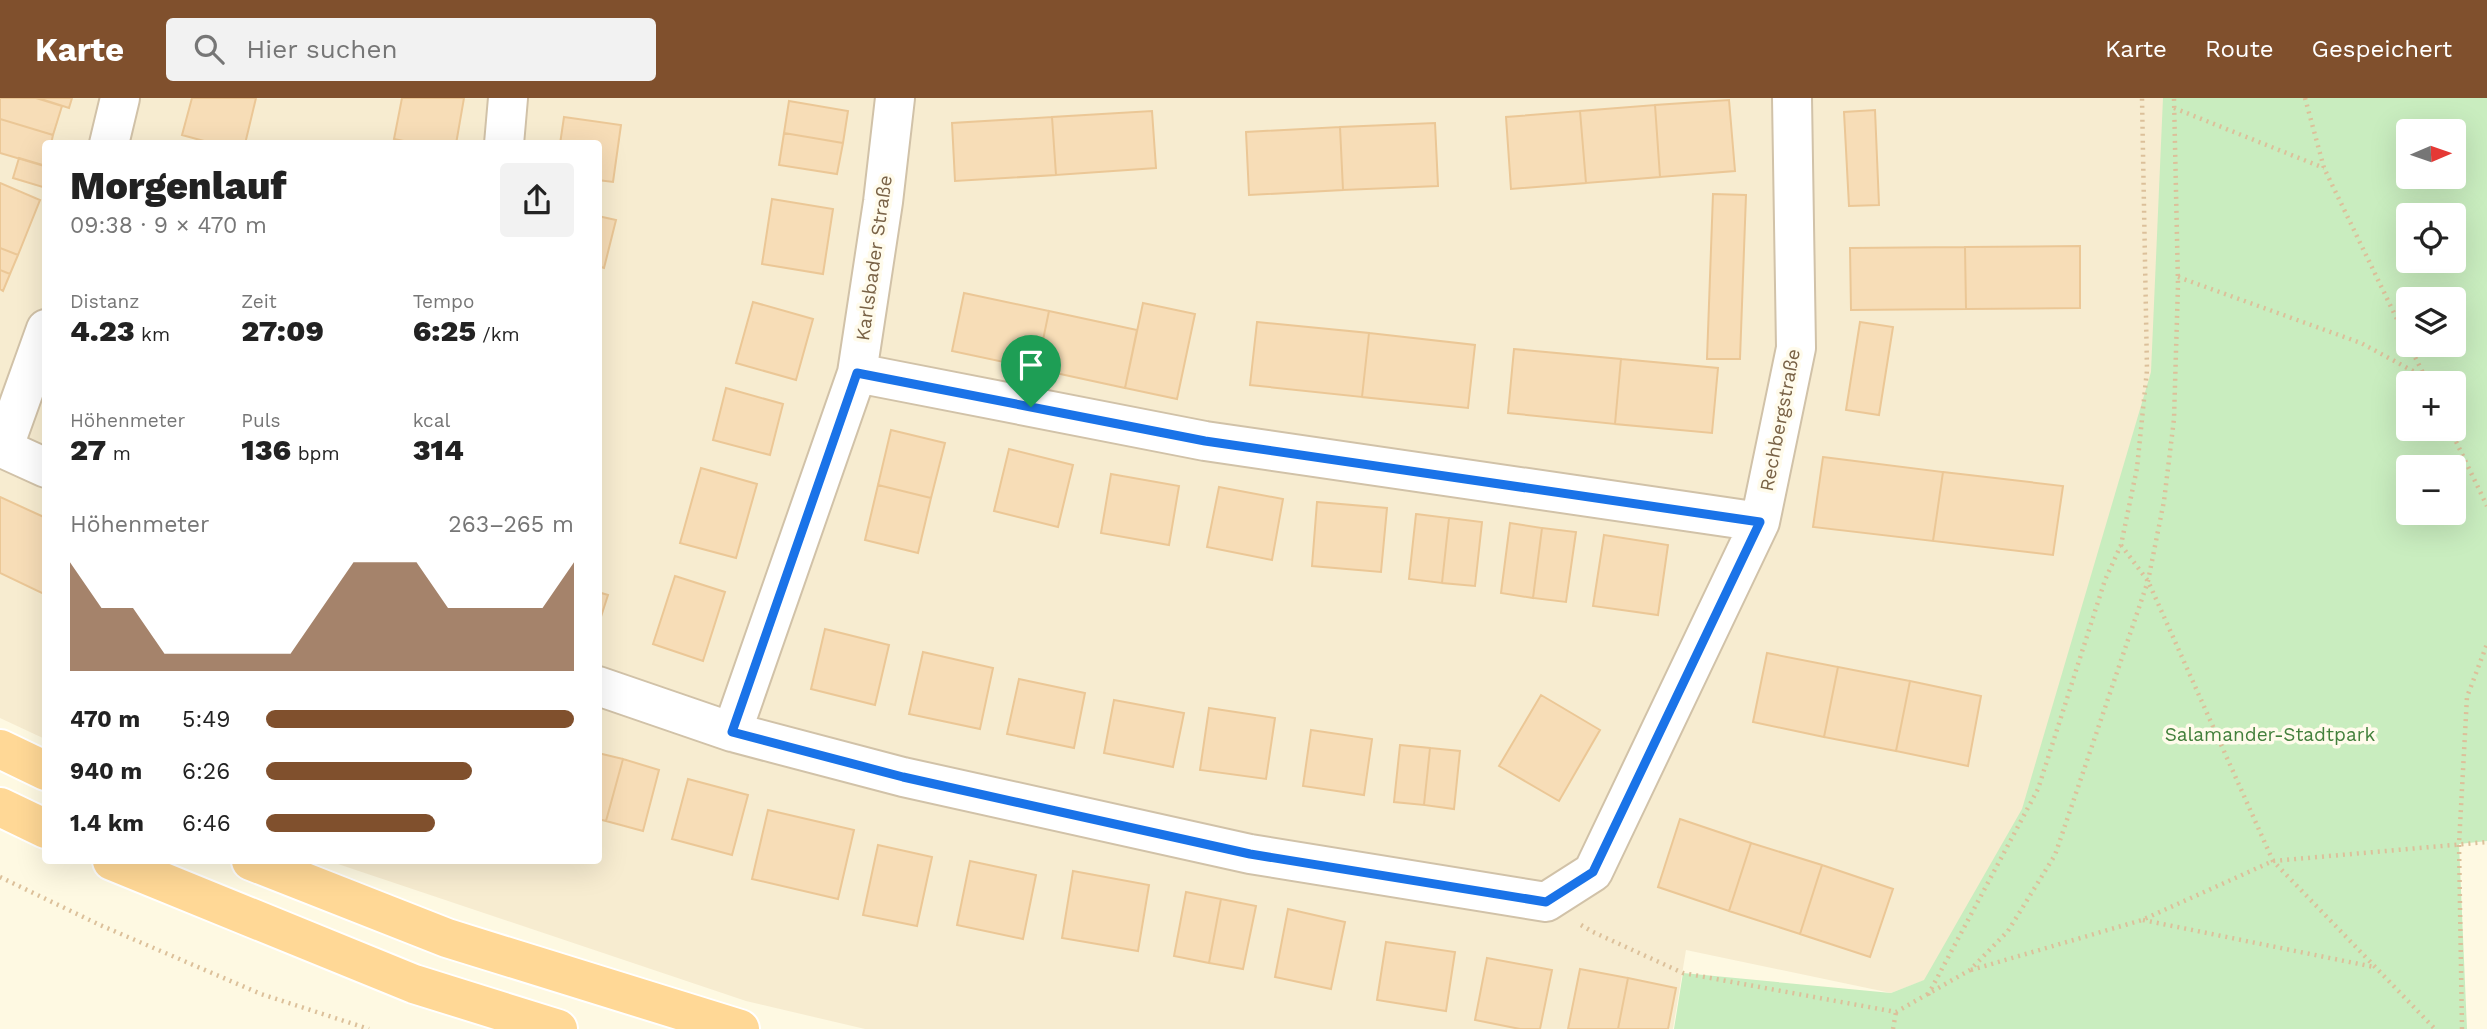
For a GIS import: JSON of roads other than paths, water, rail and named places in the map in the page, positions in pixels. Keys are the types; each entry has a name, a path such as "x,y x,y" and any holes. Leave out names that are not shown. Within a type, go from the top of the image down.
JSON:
{"highway":[{"path":"0,749 42,769"},
{"path":"0,807 42,827"},
{"path":"119,864 414,984 558,1029"},
{"path":"259,864 447,938 740,1029"}],"street":[{"path":"110,140 120,98"},
{"path":"504,140 508,98"},
{"name":"Karlsbader Straße","path":"732,732 857,373 883,202 895,98"},
{"name":"Rechbergstraße","path":"732,732 903,777 1250,854 1546,902 1593,872 1760,522 1796,348 1792,98"},
{"path":"42,340 1,448 42,466"},
{"path":"857,373 1205,441 1760,522"},
{"path":"602,687 732,732"}],"park label":[{"name":"Salamander-Stadtpark","path":"2270,734"}]}
